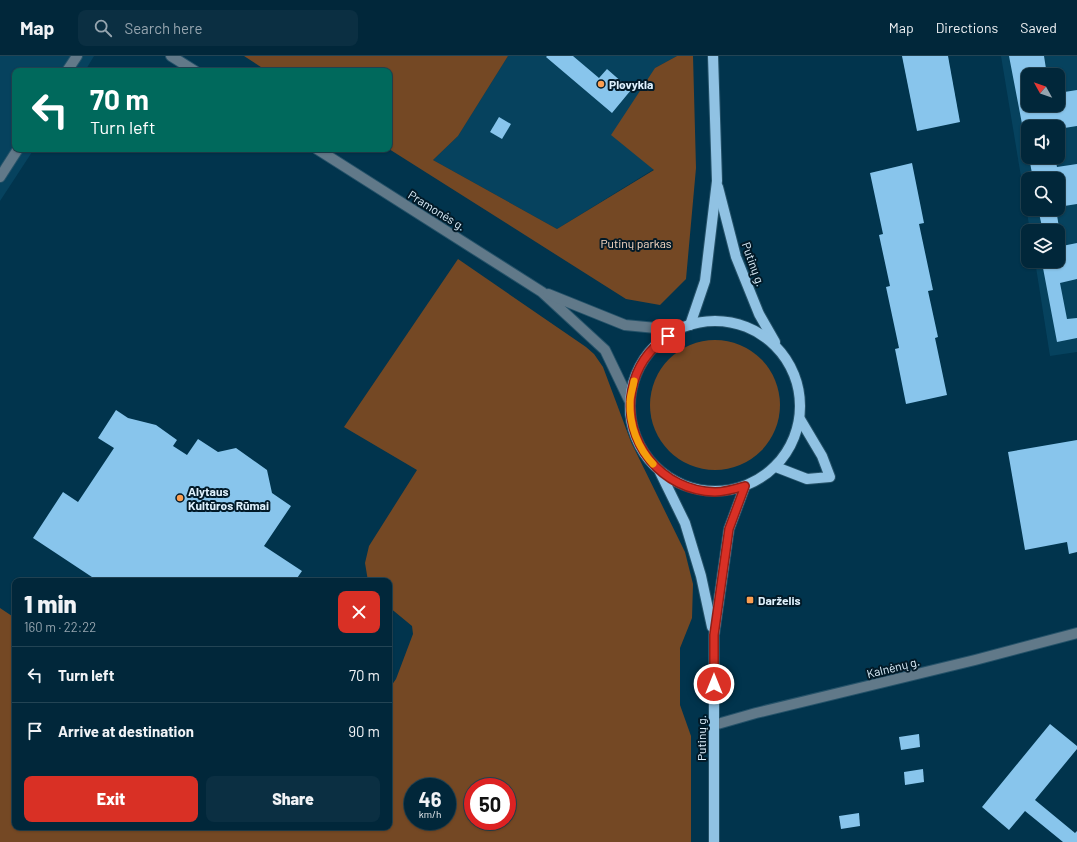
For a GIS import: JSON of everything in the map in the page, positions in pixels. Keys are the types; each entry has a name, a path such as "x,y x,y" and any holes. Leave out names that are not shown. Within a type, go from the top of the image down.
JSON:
{"main road":[{"name":"Putinų g.","path":"690,325 705,281 717,181 713,56"},
{"name":"Putinų g.","path":"717,181 736,257 759,314 780,351"},
{"path":"706,321 722,321 739,324 755,330 768,339 780,351 791,366 797,383 800,401 800,419 795,436 787,453 776,467 761,478 745,486 716,492 701,491 686,487 660,472 647,458 637,440 631,422 630,402 634,379 644,359 659,342 677,330 690,325 706,321"},
{"path":"776,467 807,479 830,477 822,456 800,419"},
{"name":"Putinų g.","path":"660,472 685,523 702,576 714,635"},
{"name":"Putinų g.","path":"714,842 714,635 729,529 745,486"}],"street":[{"path":"69,68 77,56"},
{"path":"171,56 190,68"},
{"path":"0,177 16,152"},
{"name":"Pramonės g.","path":"322,152 542,292"},
{"path":"542,292 624,325 677,330"},
{"path":"542,292 605,350 630,402"},
{"name":"Kalnėnų g.","path":"714,725 756,713 975,660 1077,633"}],"shaded area":[{"path":"0,56 94,56 87,68 12,68 12,152 32,152 0,201"},
{"path":"508,56 677,56 655,68 654,169 557,229 433,160 458,136"},
{"path":"1001,56 1077,56 1077,352 1050,356 1036,268 1065,268 1065,224 1029,224 1028,216 1065,216 1065,172 1021,172 1021,177"}],"green space":[{"name":"Putinų parkas","path":"244,56 508,56 458,136 433,160 557,229 654,170 611,135 655,68 677,56 693,56 696,168 686,279 660,305 626,299 392,151 392,68 262,68"},
{"path":"458,259 594,354 603,367 631,442 685,552 693,584 692,618 680,648 680,705 691,736 691,842 0,842 0,608 12,616 12,830 392,830 392,685 396,679 413,634 412,626 392,609 392,578 368,578 365,563 369,546 417,470 344,427"},
{"path":"721,340 734,342 746,347 757,354 766,363 778,386 780,405 776,430 766,447 757,456 734,468 709,470 696,468 684,463 673,456 664,447 652,424 650,399 652,386 657,374 664,363 673,354 696,342"}],"building":[{"name":"Plovykla","path":"573,56 599,78 607,69 631,90 612,113 546,57"},
{"path":"902,56 948,56 960,122 917,131"},
{"path":"1009,56 1044,56 1046,68 1021,68 1021,112 1065,112 1065,92 1077,90 1077,126 1065,128 1065,120 1021,120"},
{"path":"499,117 511,124 502,139 490,132"},
{"path":"912,163 924,223 919,224 933,290 928,291 938,337 935,338 947,395 906,404 895,349 899,348 886,287 890,286 879,235 883,234 870,173"},
{"path":"1030,164 1056,164 1057,167 1077,164 1077,204 1065,206 1065,172 1032,172"},
{"path":"1040,216 1057,216 1058,224 1041,224"},
{"path":"1077,243 1077,279 1060,283 1067,319 1077,318 1077,338 1057,342 1043,268 1065,268 1065,245"},
{"name":"Alytaus Kultūros Rūmai","path":"116,410 128,418 156,425 177,440 173,446 187,455 198,439 218,452 236,448 267,470 272,493 291,506 264,546 302,571 297,578 93,578 33,538 63,492 78,502 114,448 98,438"},
{"path":"1077,440 1077,552 1069,554 1067,542 1025,550 1008,452"},
{"path":"1050,724 1077,746 1077,749 1035,800 1075,833 1077,831 1077,842 1063,842 1025,811 1009,830 982,807"},
{"path":"919,734 920,747 901,750 899,737"},
{"path":"923,769 924,782 905,785 904,772"},
{"path":"859,813 860,826 841,829 839,816"}],"slow traffic":[{"path":"634,381 630,402 631,422 637,440 647,458 653,464"}],"place":[{"name":"Plovykla","path":"601,84"},
{"name":"Alytaus Kultūros Rūmai","path":"180,498"},
{"name":"Darželis","path":"750,600"}],"route":[{"path":"668,336 659,342 644,359 634,379 630,402 631,422 637,440 647,458 660,472 686,487 701,491 716,492 745,486 729,529 714,635 714,684"}]}
